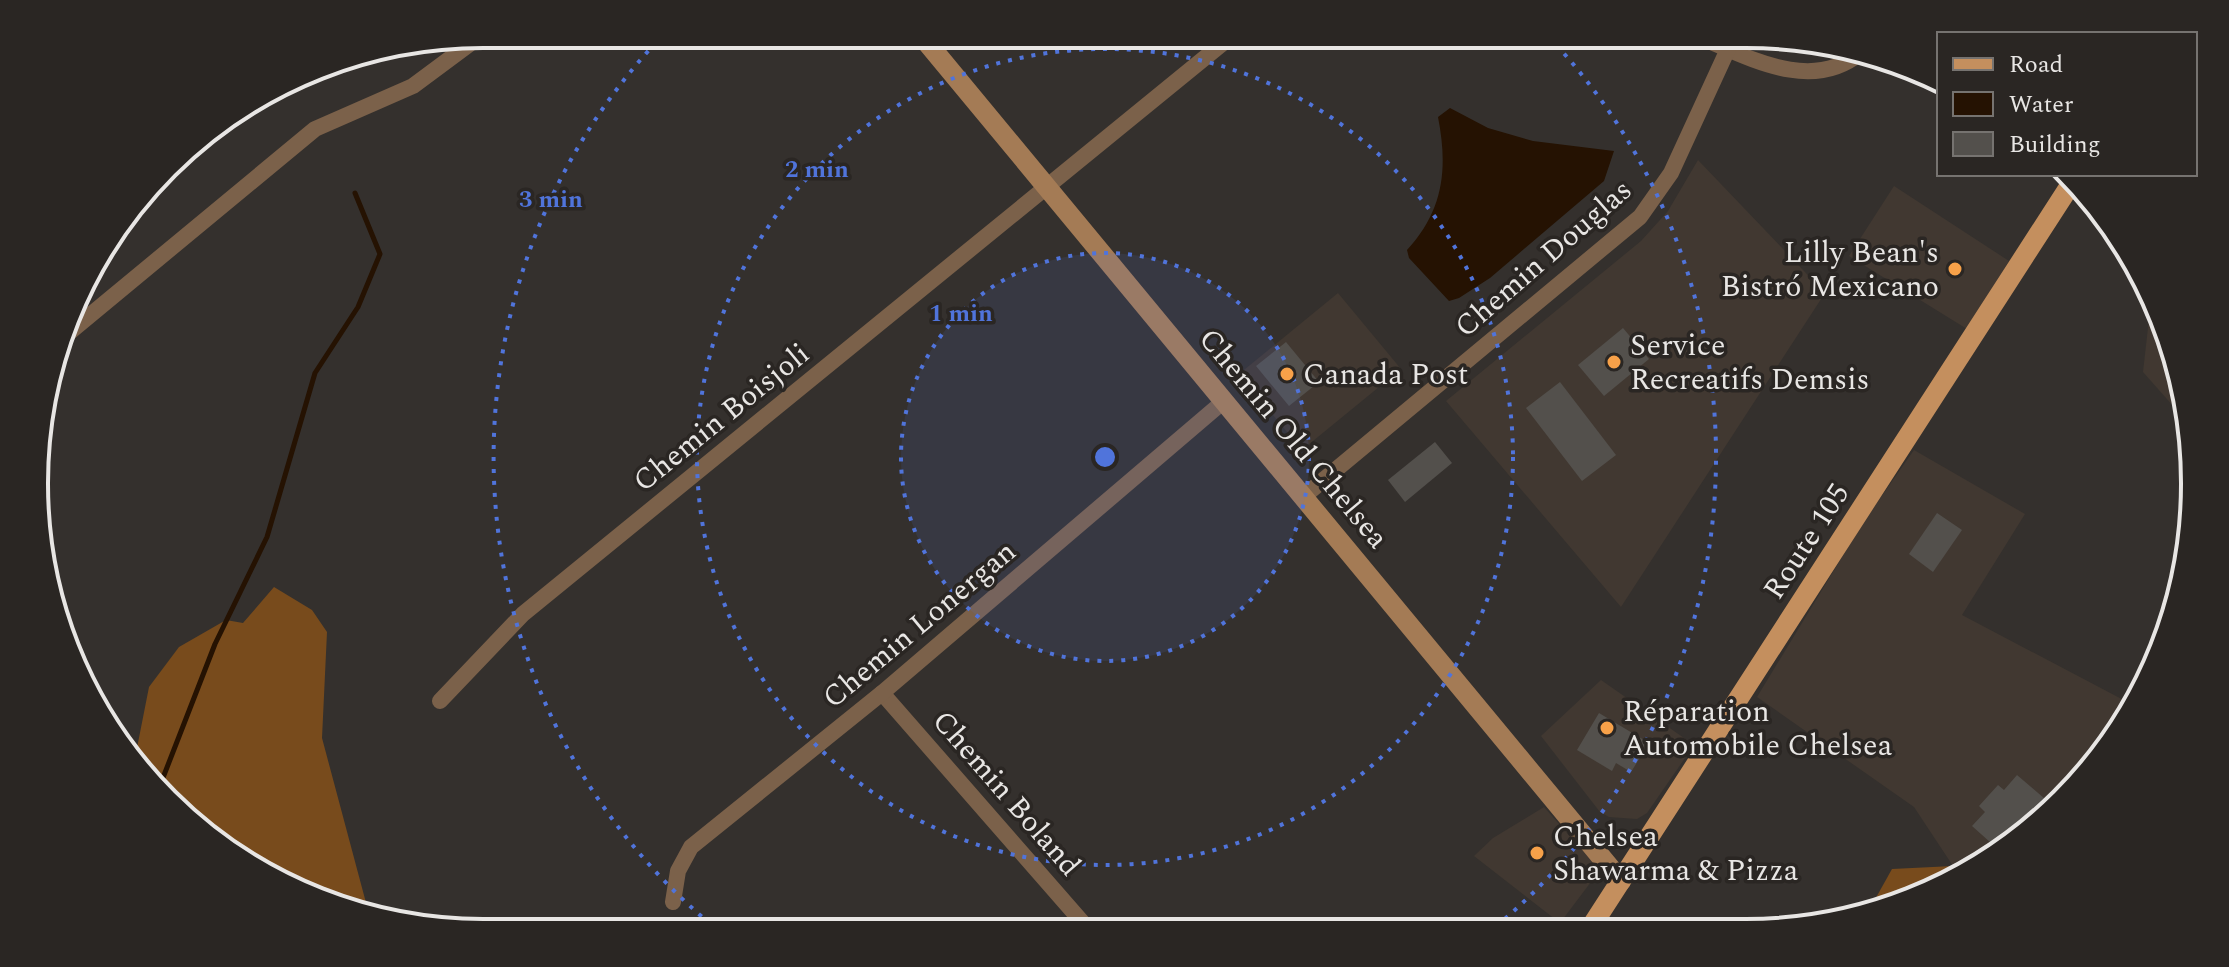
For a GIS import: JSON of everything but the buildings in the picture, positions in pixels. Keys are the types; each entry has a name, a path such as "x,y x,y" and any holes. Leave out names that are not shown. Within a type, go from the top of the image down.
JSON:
{"main road":[{"name":"Route 105","path":"1596,919 2067,190"}],"street":[{"name":"Chemin Old Chelsea","path":"932,48 1621,881"},
{"name":"Chemin Boisjoli","path":"440,701 523,614 1217,48"},
{"path":"78,325 315,129 413,86 463,49"},
{"path":"1728,49 1781,68 1812,72 1848,61"},
{"name":"Chemin Douglas","path":"1303,497 1640,217 1671,173 1728,49"},
{"name":"Chemin Lonergan","path":"673,902 678,871 691,847 882,693 1224,401"},
{"name":"Chemin Boland","path":"882,693 1080,919"}],"shaded area":[{"path":"1698,160 1825,293 1621,607 1446,401 1641,241 1668,211"},
{"path":"1894,186 2009,261 1967,329 1849,256"},
{"path":"1338,293 1401,369 1302,450 1239,374"},
{"path":"2149,320 2174,407 2143,372"},
{"path":"1914,450 2025,514 1962,615 2124,700 2091,749 2033,811 1987,846 1953,866 1914,807 1757,697 1862,524"},
{"path":"274,587 312,610 327,632 322,738 366,902 317,886 242,846 196,811 137,748 149,687 179,647 226,620 243,623"},
{"path":"1601,680 1694,745 1647,813 1637,819 1609,817 1600,812 1541,736"},
{"path":"1544,807 1600,870 1563,919 1555,919 1474,856 1493,838"},
{"path":"1953,866 1953,866 1875,899 1892,869"}],"water":[{"path":"1450,108 1488,128 1533,141 1614,151 1604,181 1490,278 1449,301 1409,258 1407,250 1429,220 1436,204 1443,154 1438,117"}],"waterway":[{"path":"163,778 215,644 267,537 315,373 358,307 380,254 355,193"}],"place":[{"name":"Lilly Bean's Bistró Mexicano","path":"1955,269"},
{"name":"Service Recreatifs Demsis","path":"1614,362"},
{"name":"Canada Post","path":"1287,374"},
{"name":"Réparation Automobile Chelsea","path":"1607,728"},
{"name":"Chelsea Shawarma & Pizza","path":"1537,853"}]}
